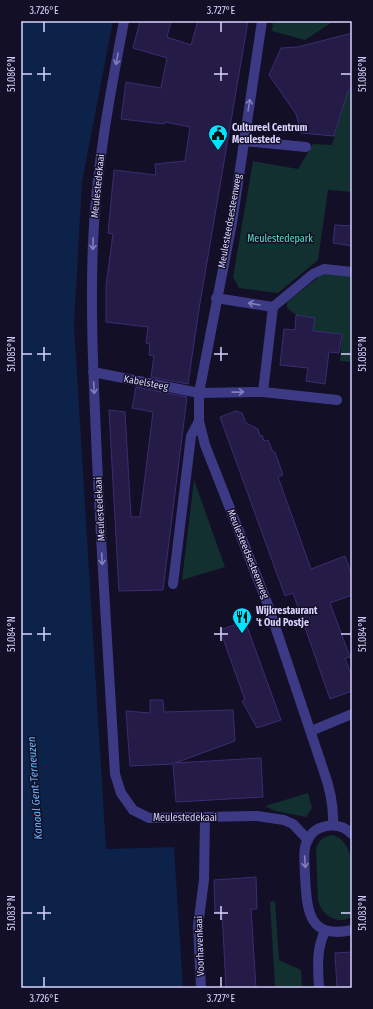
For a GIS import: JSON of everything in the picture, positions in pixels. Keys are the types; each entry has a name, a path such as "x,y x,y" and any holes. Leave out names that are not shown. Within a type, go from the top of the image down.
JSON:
{"street":[{"name":"Meulestedekaai","path":"124,21 112,82 99,169 93,242 93,372 115,774 121,794 133,810 149,818 257,816 284,820 293,824 308,840"},
{"name":"Meulesteedsesteenweg","path":"262,21 232,223 216,298 199,393 199,421 205,445 268,605 331,792 333,811 332,825"},
{"path":"244,141 306,147"},
{"path":"264,392 274,307 313,274 324,269 352,272"},
{"path":"216,298 274,307"},
{"name":"Kabelsteeg","path":"93,372 199,393 264,392 337,400"},
{"name":"Meulesteedsesteenweg","path":"173,584 191,436 199,421"},
{"path":"310,731 352,714"},
{"name":"Voorhavenkaai","path":"201,988 198,926 204,880 206,818"},
{"path":"352,834 347,828 332,825 323,826 313,833 308,840 304,852 307,903 310,914 316,924 325,931 338,933 352,930"},
{"path":"319,988 317,956 319,943 325,931"}],"green space":[{"path":"273,21 334,21 305,40 272,31"},
{"name":"Meulestedepark","path":"352,87 352,192 328,190 318,260 278,293 239,288 233,277 253,161 298,169 313,144 332,145 348,91"},
{"path":"324,273 352,276 352,362 340,361 342,334 313,331 315,318 296,315 287,308 287,302"},
{"path":"194,480 225,567 182,580"},
{"path":"308,793 312,808 306,817 275,811 265,806"},
{"path":"333,835 342,840 347,848 351,858 353,870 352,917 341,920 331,918 327,915 323,911 318,901 316,848 323,838"},
{"path":"275,901 279,960 301,970 302,988 275,988 270,902"}],"water":[{"name":"Kanaal Gent-Terneuzen","path":"21,21 113,21 82,182 74,325 106,849 174,847 183,988 21,988"}],"building":[{"path":"140,21 171,21 167,37 191,45 198,21 248,21 199,309 188,384 151,377 154,356 149,355 150,344 146,343 148,327 106,322 106,286 113,234 108,233 114,170 156,175 155,164 185,161 190,127 165,122 164,124 121,119 126,82 161,88 167,58 133,48"},
{"path":"352,33 352,87 348,91 334,136 301,133 296,114 269,75 281,48 298,47"},
{"path":"335,225 352,226 352,246 333,243"},
{"path":"296,315 315,318 313,331 342,334 339,353 329,352 325,384 306,381 308,368 280,365 284,329 295,330"},
{"path":"136,387 187,397 163,590 119,591 109,410 125,412 131,517 140,517 153,412 132,408"},
{"path":"236,411 242,413 246,423 258,429 260,436 262,435 264,441 268,440 273,452 275,452 283,475 278,477 311,569 345,556 352,576 352,595 330,603 350,657 345,658 352,677 352,691 330,699 293,593 285,596 220,417"},
{"path":"245,621 281,720 257,728 242,701 245,700 220,630"},
{"path":"150,700 163,700 164,712 233,710 235,741 175,763 261,758 263,797 176,802 173,764 130,766 126,711 150,713"},
{"path":"256,877 257,909 251,909 256,988 226,988 222,911 215,912 214,880"},
{"path":"352,952 352,988 337,988 335,953"}],"place":[{"name":"Cultureel Centrum Meulestede","path":"218,151"},
{"name":"Wijkrestaurant 't Oud Postje","path":"242,634"}]}
